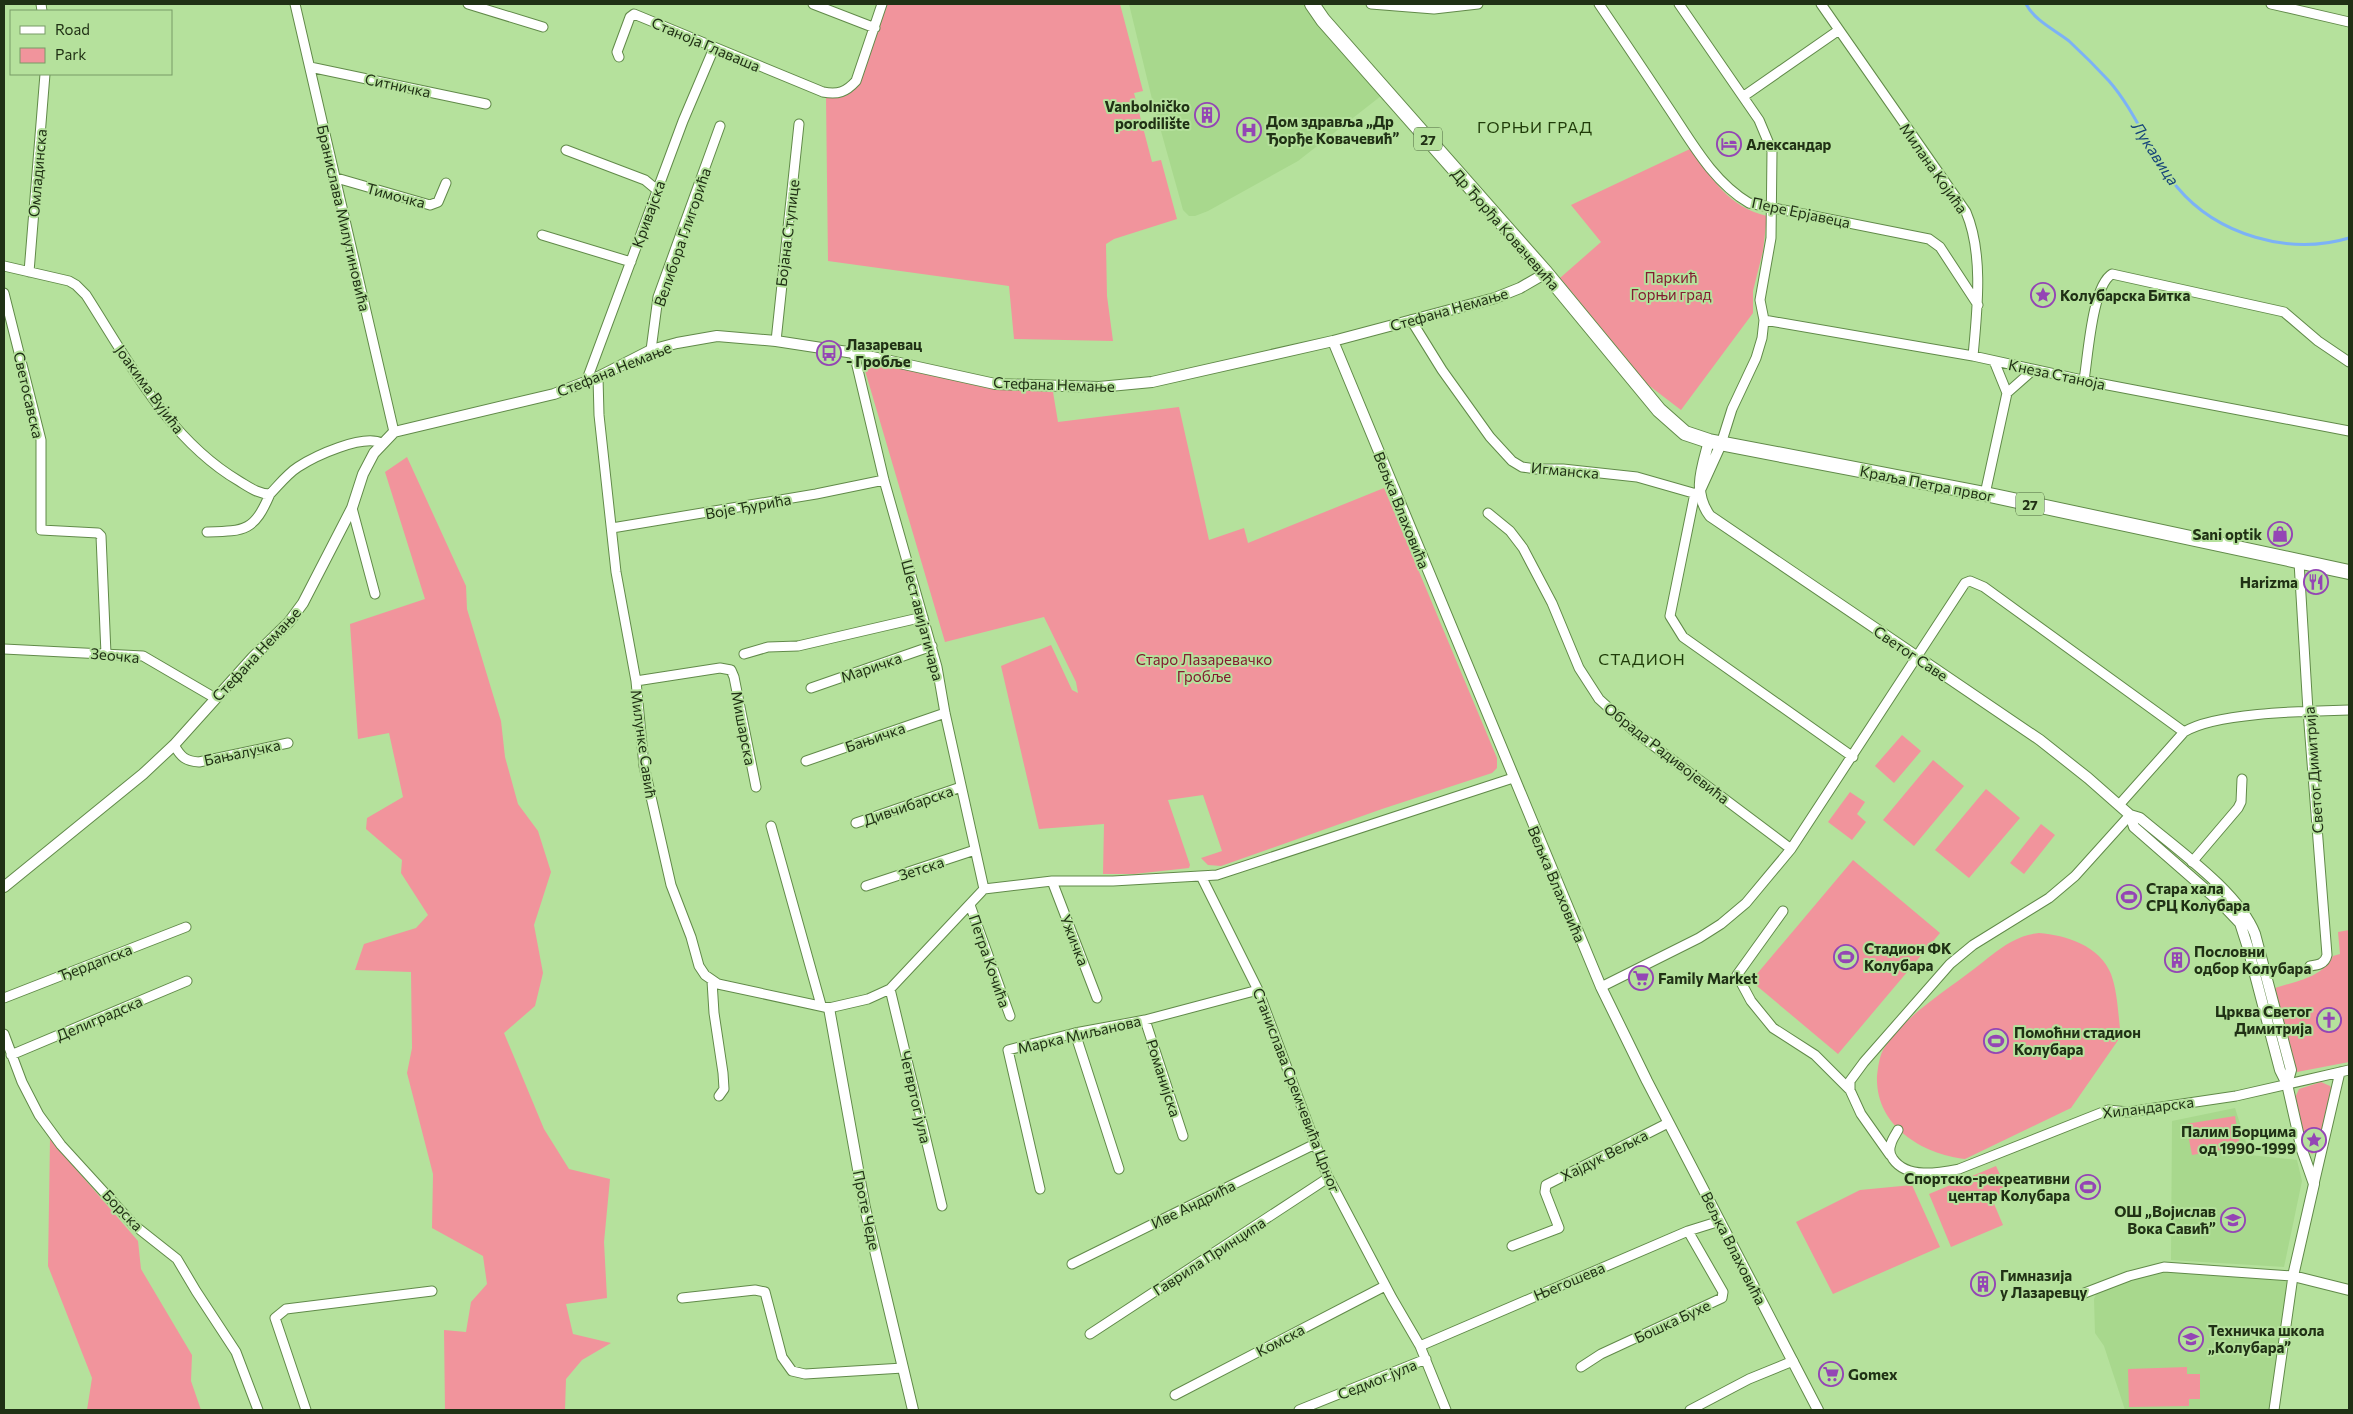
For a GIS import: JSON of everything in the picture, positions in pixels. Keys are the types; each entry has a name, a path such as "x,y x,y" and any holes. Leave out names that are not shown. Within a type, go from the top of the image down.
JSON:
{"main road":[{"name":"Др Ђорђа Ковачевића","path":"1312,4 1323,20 1546,273 1640,390 1667,419 1685,432 1715,442"},
{"name":"Краља Петра првог","path":"1715,442 1985,494 2349,572"}],"street":[{"name":"Бранислава Милутиновића","path":"295,4 333,178 394,432"},
{"path":"468,4 543,27"},
{"path":"813,4 874,28 882,4"},
{"path":"1371,4 1434,9 1472,4"},
{"name":"Пере Ерјавеца","path":"1599,4 1698,152 1721,182 1733,194 1748,203 1929,239 1940,247 1978,305"},
{"path":"1679,4 1744,96 1759,120 1772,151 1771,238 1760,291 1764,320 1760,348 1715,442 1699,492 1670,616 1674,626 1683,637 1709,658 1853,758"},
{"name":"Милана Којића","path":"1820,4 1966,212 1972,227 1978,305 1973,356"},
{"path":"2271,4 2349,22"},
{"name":"Станоја Главаша","path":"619,57 617,52 630,17 634,14 823,92 838,94 847,90 856,81 874,28"},
{"path":"1744,96 1839,30"},
{"name":"Кривајска","path":"586,382 683,121 714,48"},
{"name":"Ситничка","path":"310,67 486,104"},
{"name":"Омладинска","path":"29,272 45,75"},
{"name":"Бојана Ступице","path":"776,341 799,124"},
{"name":"Велибора Глигорића","path":"651,350 658,297 720,126"},
{"path":"566,150 645,180 657,190"},
{"name":"Тимочка","path":"333,178 430,205 438,202 446,182"},
{"path":"542,235 631,262"},
{"name":"Јоакима Вујића","path":"4,266 76,285 86,294 171,424 230,476 256,492 270,494"},
{"name":"Стефана Немање","path":"4,887 143,774 174,745 214,698 289,622 298,609 352,508 363,474 382,443 394,432 554,394 598,377 651,350 717,336 776,341 854,354 995,384 1094,387 1152,382 1333,341 1495,298 1520,288 1546,273"},
{"path":"2084,380 2098,291 2112,274 2284,312 2318,341 2349,362"},
{"name":"Светосавска","path":"4,293 41,440 41,530 98,533 101,536 106,654"},
{"name":"Игманска","path":"1411,320 1442,370 1490,437 1512,461 1522,467 1563,469 1637,477 1699,492"},
{"name":"Кнеза Станоја","path":"1764,320 1973,356 2033,370 2349,431"},
{"name":"Вељка Влаховића","path":"1333,341 1601,988 1668,1123 1818,1410"},
{"name":"Шест авијатичара","path":"854,354 884,480 932,646 984,889"},
{"path":"1985,494 2007,394 1994,361"},
{"path":"2007,394 2033,370"},
{"name":"Милунке Савић","path":"598,377 599,415 619,595 636,681 644,766 663,857 698,966 712,981"},
{"path":"208,532 250,527 256,521 270,494 296,468 323,454 370,440 382,443"},
{"name":"Воје Ђурића","path":"612,528 816,494 884,480"},
{"name":"Светог Саве","path":"1699,492 1704,508 1720,523 2040,740 2120,805 2130,815 2134,827 2221,903 2240,923 2280,1070 2287,1084"},
{"path":"352,508 375,594"},
{"name":"Обрада Радивојевића","path":"1488,512 1510,531 1523,548 1552,603 1579,668 1599,699 1634,731 1791,849"},
{"name":"Светог Димитрија","path":"2299,562 2308,711 2327,955 2326,959 2320,964 2310,966"},
{"path":"1601,988 1699,938 1721,924 1746,903 1791,849 1853,758 1965,584 1970,581 1976,582 2184,732"},
{"path":"744,654 768,646 798,646 923,617"},
{"name":"Маричка","path":"811,688 932,646"},
{"name":"Зеочка","path":"4,649 143,656 214,698"},
{"name":"Мишарска","path":"636,681 720,668 731,670 756,787"},
{"path":"2120,805 2184,732 2195,724 2308,711 2349,710"},
{"name":"Бањичка","path":"806,761 945,713"},
{"name":"Бањалучка","path":"174,745 181,757 188,761 199,762 288,743"},
{"path":"720,1096 724,1088 723,1073 714,1013 712,981 825,1006 868,999 890,989 984,889 1052,881 1113,881 1217,875 1513,778"},
{"path":"2192,862 2238,808 2241,802 2242,779"},
{"name":"Дивчибарска","path":"856,823 961,787"},
{"path":"1850,1090 1850,1081 1864,1062 1950,964 1973,945 2049,898 2076,876 2130,815"},
{"name":"Светог Саве","path":"2130,815 2140,818 2192,862 2237,903 2250,921 2291,1070 2287,1084"},
{"path":"771,826 825,1006"},
{"name":"Зетска","path":"866,886 975,850"},
{"name":"Станислава Сремчевића Црног","path":"1201,876 1258,990 1328,1178 1385,1286 1420,1346 1442,1409"},
{"name":"Ужичка","path":"1052,881 1097,998"},
{"name":"Петра Кочића","path":"970,905 1010,1016"},
{"path":"1783,911 1737,975 1751,1001 1773,1028 1815,1055 1850,1090 1870,1128 1890,1155"},
{"name":"Ђердапска","path":"4,998 186,927"},
{"name":"Делиградска","path":"11,1054 187,981"},
{"name":"Четвртог јула","path":"890,989 942,1206"},
{"name":"Марка Миљанова","path":"1040,1189 1008,1050 1075,1033 1145,1020 1258,990"},
{"name":"Проте Чеде","path":"825,1006 865,1208 913,1410"},
{"name":"Романијска","path":"1145,1020 1183,1136"},
{"path":"1075,1033 1120,1169"},
{"name":"Борска","path":"4,1034 22,1082 39,1115 61,1145 134,1225 178,1259 196,1291 236,1352 258,1410"},
{"path":"2274,1410 2293,1276 2314,1184 2345,1071"},
{"name":"Хиландарска","path":"1890,1155 1897,1164 1911,1171 1939,1173 1959,1169 2108,1110 2128,1112 2236,1096 2345,1071"},
{"path":"2287,1084 2302,1150 2314,1184"},
{"name":"Хајдук Вељка","path":"1512,1246 1559,1228 1545,1192 1546,1185 1668,1123"},
{"path":"1890,1155 1890,1144 1898,1130"},
{"name":"Иве Андрића","path":"1072,1264 1315,1144"},
{"name":"Гаврила Принципа","path":"1090,1334 1328,1178"},
{"name":"Његошева","path":"1420,1346 1688,1231 1720,1221"},
{"name":"Бошка Бухе","path":"1581,1367 1601,1354 1722,1298 1723,1292 1688,1231"},
{"path":"2082,1294 2129,1276 2164,1267 2293,1276 2349,1290"},
{"name":"Комска","path":"1175,1395 1385,1286"},
{"path":"682,1298 755,1290 765,1292 782,1357 792,1371 805,1374 903,1368"},
{"path":"306,1410 275,1318 277,1314 286,1309 432,1291"},
{"name":"Седмог јула","path":"1299,1410 1426,1359"},
{"path":"1690,1410 1749,1379 1793,1361"}],"shaded area":[{"name":"Дом здравља „Др Ђорђе Ковачевић”","path":"1129,4 1308,4 1381,96 1298,161 1208,211 1195,216 1189,216 1183,210 1152,99"},
{"name":"ОШ „Војислав Вока Савић”","path":"2235,1108 2250,1155 2297,1160 2302,1181 2284,1267 2171,1260 2172,1121"},
{"name":"Техничка школа „Колубара”","path":"2157,1268 2293,1276 2274,1410 2125,1410 2104,1346 2095,1333 2094,1299 2097,1292"}],"green space":[{"path":"887,4 1120,4 1143,91 1134,93 1152,162 1161,160 1177,219 1114,239 1106,244 1107,296 1113,341 1014,339 1009,286 828,261 826,97 836,98 844,96 859,85"},
{"name":"Паркић Горњи град","path":"1690,149 1714,181 1732,199 1753,212 1767,216 1763,251 1753,291 1753,313 1681,410 1647,384 1560,278 1601,242 1571,205"},
{"name":"Старо Лазаревачко Гробље","path":"861,357 983,387 1053,392 1058,422 1179,407 1209,540 1244,528 1248,543 1384,488 1497,758 1497,768 1492,773 1382,809 1221,866 1208,865 1201,858 1222,851 1203,795 1168,800 1190,865 1189,868 1134,874 1103,874 1104,824 1039,829 1001,666 1051,645 1072,690 1078,693 1076,682 1044,617 945,642"},
{"path":"407,457 466,586 467,609 501,721 505,757 518,804 538,831 551,872 534,925 543,973 535,1006 504,1033 544,1129 569,1169 610,1179 604,1242 607,1298 566,1304 573,1334 611,1343 582,1360 566,1379 565,1410 445,1410 444,1330 466,1332 471,1302 487,1284 483,1256 432,1228 433,1174 407,1073 412,1048 411,972 355,970 364,944 416,928 428,915 401,873 402,860 366,829 367,818 403,797 389,733 358,739 350,624 425,599 385,472"},
{"path":"1902,735 1921,751 1894,783 1875,766"},
{"path":"1933,760 1964,786 1914,846 1883,820"},
{"path":"1986,789 2020,818 1969,878 1935,850"},
{"path":"1850,792 1865,802 1857,814 1866,822 1852,840 1828,822"},
{"path":"2041,824 2055,835 2024,874 2010,863"},
{"name":"Стадион ФК Колубара","path":"1853,860 1940,933 1838,1054 1751,981"},
{"path":"2349,930 2349,1062 2297,1072 2275,988 2308,978 2322,969 2333,956 2340,954 2338,932"},
{"path":"2039,933 2071,939 2091,949 2106,964 2115,989 2121,1036 2071,1108 1965,1159 1932,1151 1917,1143 1892,1122 1884,1109 1878,1093 1877,1076 1883,1050 1902,1026 1913,1016 1997,951 2018,939"},
{"path":"2321,1082 2332,1089 2318,1150 2312,1154 2307,1150 2294,1100 2299,1089"},
{"path":"2235,1116 2240,1147 2192,1155 2186,1124"},
{"path":"50,1139 138,1241 141,1269 192,1355 191,1381 201,1410 87,1410 92,1378 48,1266"},
{"path":"1996,1166 2008,1192 1992,1199 2003,1225 1951,1247 1929,1194"},
{"path":"1912,1185 1940,1247 1833,1294 1796,1222 1860,1190"},
{"path":"2187,1367 2187,1374 2200,1374 2200,1399 2189,1399 2189,1406 2129,1407 2128,1369"}],"waterway":[{"name":"Лукавица","path":"2026,4 2046,25 2069,41 2109,81 2128,106 2167,174 2193,204 2212,218 2233,229 2279,242 2302,244 2326,243 2349,238"}],"place":[{"name":"Vanbolničko porodilište","path":"1207,115"},
{"name":"Дом здравља „Др Ђорђе Ковачевић”","path":"1249,130"},
{"name":"Александар","path":"1729,144"},
{"name":"Колубарска Битка","path":"2043,295"},
{"name":"Лазаревац - Гробље","path":"829,353"},
{"name":"Sani optik","path":"2280,534"},
{"name":"Harizma","path":"2316,582"},
{"name":"Стара хала СРЦ Колубара","path":"2129,897"},
{"name":"Стадион ФК Колубара","path":"1846,957"},
{"name":"Пословни одбор Колубара","path":"2177,960"},
{"name":"Family Market","path":"1641,978"},
{"name":"Црква Светог Димитрија","path":"2329,1020"},
{"name":"Помоћни стадион Колубара","path":"1996,1041"},
{"name":"Палим Борцима од 1990-1999","path":"2314,1140"},
{"name":"Спортско-рекреативни центар Колубара","path":"2088,1187"},
{"name":"ОШ „Војислав Вока Савић”","path":"2233,1220"},
{"name":"Гимназија у Лазаревцу","path":"1983,1284"},
{"name":"Техничка школа „Колубара”","path":"2191,1339"},
{"name":"Gomex","path":"1831,1374"}],"district":[{"name":"ГОРЊИ ГРАД","path":"1535,126"},
{"name":"СТАДИОН","path":"1642,658"}]}
